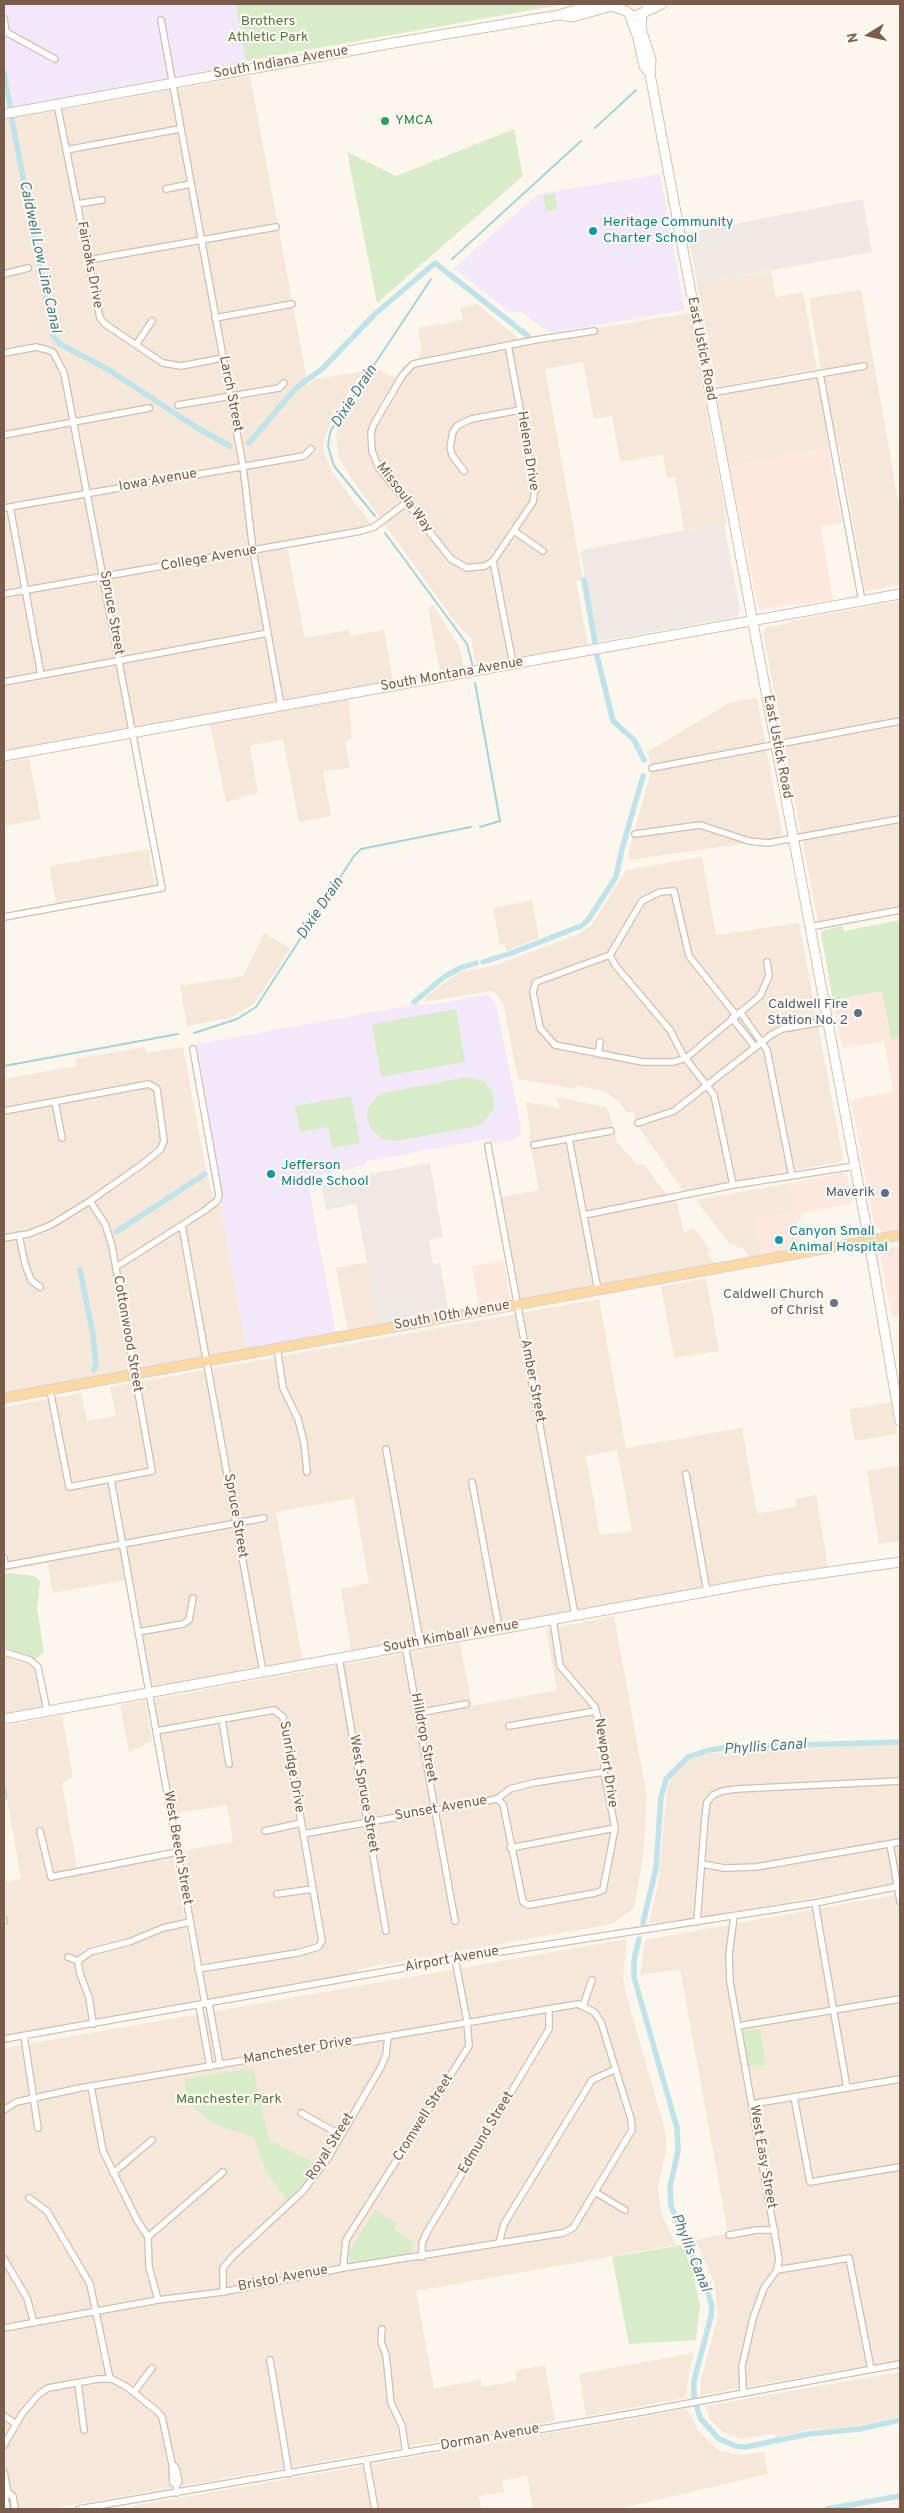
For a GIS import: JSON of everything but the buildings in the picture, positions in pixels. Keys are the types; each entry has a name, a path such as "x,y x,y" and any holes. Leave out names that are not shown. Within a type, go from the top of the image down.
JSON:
{"main road":[{"name":"South Indiana Avenue","path":"4,114 559,15 595,4"},
{"path":"645,10 662,4"},
{"name":"South Indiana Avenue","path":"559,15 573,17 611,6 626,9 635,15 645,10"},
{"name":"East Ustick Road","path":"626,9 638,38 644,66 650,74"},
{"name":"East Ustick Road","path":"645,10 641,29 651,60 650,74 869,1241 900,1421"},
{"name":"South Montana Avenue","path":"4,756 900,594"},
{"name":"South 10th Avenue","path":"4,1398 900,1235"},
{"name":"South Kimball Avenue","path":"4,1719 499,1628 707,1592 900,1562"}],"street":[{"path":"4,19 6,32 55,59"},
{"name":"Larch Street","path":"161,20 171,83 243,466 254,551 281,706"},
{"name":"Fairoaks Drive","path":"57,104 100,318 136,346 163,363 172,366 223,358"},
{"path":"66,150 180,129"},
{"path":"166,189 190,184"},
{"path":"77,204 102,200"},
{"path":"88,260 276,227"},
{"path":"4,274 28,268"},
{"path":"215,318 292,304"},
{"path":"136,346 152,321"},
{"name":"Missoula Way","path":"494,561 476,568 468,568 460,566 450,559 374,459 371,432 377,416 406,370 422,361 594,331"},
{"name":"Helena Drive","path":"494,561 535,496 508,345"},
{"name":"Spruce Street","path":"4,353 36,347 42,348 53,352 60,361 64,372 162,888 4,918"},
{"path":"710,394 864,366"},
{"path":"820,374 862,601"},
{"path":"178,405 279,388 284,383"},
{"path":"4,435 149,408"},
{"path":"464,471 452,455 450,447 453,432 457,426 471,419 520,410"},
{"name":"Iowa Avenue","path":"7,508 304,456 311,449"},
{"name":"College Avenue","path":"4,594 362,531 374,527 406,503"},
{"path":"7,508 41,675"},
{"path":"514,531 543,551"},
{"path":"494,561 513,664"},
{"path":"4,682 268,633"},
{"path":"652,768 900,721"},
{"path":"635,834 700,825 749,841 768,843 900,819"},
{"path":"767,962 769,976 760,996 736,1015 686,1058 674,1062 644,1062 555,1045 540,1028 533,992 536,982 610,955 642,901 660,892 674,891 689,956 736,1015 762,1041 767,1050 792,1176"},
{"path":"810,927 900,910"},
{"path":"610,955 615,965 670,1030 686,1058 708,1086 716,1102 733,1186"},
{"path":"736,1015 754,1047"},
{"path":"638,1123 674,1111 708,1086 754,1047 782,1029 828,1021"},
{"path":"598,1054 600,1042"},
{"path":"116,1267 182,1226 217,1201 220,1194 193,1049"},
{"path":"4,1111 149,1084 157,1089 164,1141 160,1150 90,1201 51,1225 19,1236 4,1238"},
{"path":"55,1102 62,1138"},
{"path":"534,1145 610,1131"},
{"path":"569,1139 598,1290"},
{"name":"Amber Street","path":"488,1146 575,1615"},
{"path":"584,1215 733,1186 855,1166"},
{"name":"Cottonwood Street","path":"90,1201 105,1224 116,1267 152,1472 110,1480"},
{"name":"Spruce Street","path":"182,1226 208,1360 263,1672"},
{"path":"19,1236 25,1264 32,1280 40,1288"},
{"path":"278,1347 283,1388 298,1419 304,1443 307,1472"},
{"path":"50,1390 69,1487 110,1480"},
{"path":"386,1450 420,1642"},
{"path":"686,1474 707,1592"},
{"name":"West Beech Street","path":"110,1480 204,2004 210,2067"},
{"path":"472,1482 499,1628"},
{"path":"4,1558 4,1566 264,1518"},
{"path":"138,1632 183,1624 189,1620 193,1598"},
{"name":"Newport Drive","path":"510,1848 520,1897 526,1904 578,1897 603,1890 615,1828 604,1772 604,1745 596,1711 560,1666 553,1619"},
{"name":"Hilldrop Street","path":"405,1645 456,1921"},
{"path":"4,1652 30,1660 38,1667 47,1711"},
{"name":"West Spruce Street","path":"339,1658 386,1931"},
{"path":"418,1713 466,1704"},
{"name":"Sunridge Drive","path":"156,1731 274,1710 281,1713 313,1889 322,1941 318,1947 297,1953 198,1969"},
{"path":"509,1726 596,1711"},
{"path":"222,1719 229,1764"},
{"name":"Sunset Avenue","path":"303,1834 498,1799 510,1789 533,1783 604,1772"},
{"path":"696,1922 703,1864 707,1802 713,1795 737,1789 900,1780"},
{"path":"498,1799 503,1804 510,1848 615,1828"},
{"path":"266,1831 301,1823"},
{"path":"40,1831 51,1877 178,1852"},
{"path":"703,1864 724,1868 756,1867 900,1842"},
{"path":"890,1844 900,1901"},
{"name":"Airport Avenue","path":"4,2039 455,1959 815,1903 899,1887"},
{"path":"277,1894 313,1889"},
{"path":"815,1903 847,2088"},
{"name":"West Easy Street","path":"734,1916 730,1934 729,1964 738,2026 775,2230 779,2259 777,2270"},
{"path":"68,1958 78,1960 90,1952 129,1942 163,1928 190,1922"},
{"name":"Cromwell Street","path":"343,2268 346,2240 468,2046 467,2022 455,1959"},
{"path":"78,1960 80,1974 89,1997 93,2024"},
{"path":"592,1980 583,2006 594,2012 601,2022 631,2119 632,2130 595,2192 624,2210"},
{"path":"738,2026 900,1998"},
{"name":"West Beech Street","path":"204,2004 220,2065"},
{"name":"Manchester Drive","path":"4,2110 16,2102 91,2086 549,2008 578,2004 583,2006"},
{"name":"Edmund Street","path":"422,2257 422,2243 427,2232 549,2029 549,2008"},
{"path":"24,2036 38,2128"},
{"name":"Royal Street","path":"223,2292 223,2268 233,2256 303,2191 328,2158 381,2067 388,2050 388,2036"},
{"path":"499,2243 504,2224 592,2080 616,2069"},
{"path":"752,2104 900,2079"},
{"path":"91,2086 104,2151 113,2173 148,2237 149,2267 158,2300"},
{"path":"794,2097 810,2182 900,2167"},
{"path":"301,2113 340,2135"},
{"path":"113,2173 152,2140"},
{"path":"148,2237 222,2172"},
{"name":"Bristol Avenue","path":"4,2328 158,2300 223,2292 343,2268 422,2257 563,2233 573,2228 595,2192"},
{"path":"29,2198 47,2211 90,2284 110,2379"},
{"path":"729,2235 756,2230 775,2230"},
{"path":"743,2393 742,2366 753,2318 764,2288 777,2270 849,2258 871,2369"},
{"path":"4,2259 27,2298 34,2323"},
{"path":"382,2329 381,2342 386,2355 391,2403 402,2426 406,2453"},
{"path":"270,2360 289,2474"},
{"name":"Dorman Avenue","path":"79,2509 289,2474 900,2364"},
{"path":"134,2392 152,2368"},
{"path":"4,2445 16,2424 38,2396 48,2388 78,2382 110,2379 134,2392 151,2405 162,2417 172,2464 176,2468 179,2482 176,2485 177,2493"},
{"path":"78,2382 84,2430"},
{"path":"4,2416 16,2424"},
{"path":"366,2460 375,2509"},
{"path":"4,2472 8,2493 5,2499 7,2509"},
{"path":"8,2493 13,2496 15,2509"}],"shaded area":[{"path":"4,4 236,4 248,69 11,113 4,73"},
{"path":"250,76 308,385 315,379 364,371 332,418 323,443 325,456 334,475 371,524 357,529 286,542 305,638 349,630 350,636 384,630 393,681 4,752 4,120"},
{"path":"660,174 685,310 549,332 521,312 509,312 454,268 538,194"},
{"path":"863,199 872,252 697,284 688,233"},
{"path":"771,271 776,297 803,292 817,369 717,387 697,284"},
{"path":"861,290 900,511 900,585 865,591 839,446 729,466 716,395 822,376 809,298"},
{"path":"477,304 518,338 520,347 555,342 554,335 689,313 727,523 684,530 675,477 667,478 663,455 620,462 612,416 594,419 583,362 545,369 583,580 576,581 588,646 476,666 471,638 456,623 349,475 338,456 336,435 339,424 377,369 395,378 404,365 421,356 420,351 422,350 418,328 463,320 460,307"},
{"path":"828,448 842,523 821,527 833,600 761,609 758,606 729,466"},
{"path":"724,523 740,611 737,617 597,642 580,550"},
{"path":"900,601 900,907 818,922 763,632 767,627 787,624 794,620"},
{"path":"433,605 459,646 464,668 440,673 428,608"},
{"path":"757,698 783,838 629,860 629,851 650,775 650,761 647,752 731,702"},
{"path":"349,699 352,739 345,741 350,768 323,771 331,816 299,822 283,739 250,746 258,793 226,802 210,724"},
{"path":"29,758 41,819 4,826 4,763"},
{"path":"148,849 155,885 56,903 49,866"},
{"path":"702,857 716,935 799,923 843,1158 840,1162 683,1191 638,1126 633,1111 628,1113 619,1102 606,1092 577,1085 575,1089 518,1079 503,1003 496,994 491,991 423,1002 429,994 460,972 496,965 579,934 591,926 626,870"},
{"path":"532,900 539,938 506,951 505,944 500,945 493,908"},
{"path":"264,933 290,948 255,1003 230,1018 187,1026 180,986 243,976"},
{"path":"882,990 891,1039 900,1037 900,1231 882,1234 879,1228 875,1228 851,1100 893,1091 884,1041 842,1048 833,1000"},
{"path":"489,994 496,1004 521,1127 520,1135 511,1141 491,1144 490,1139 366,1161 366,1165 312,1177 309,1188 336,1333 247,1349 221,1207 223,1198 197,1044 417,1004 428,1005"},
{"path":"145,1047 147,1053 183,1047 206,1170 214,1200 221,1207 247,1349 4,1393 4,1079 76,1066 75,1059"},
{"path":"557,1097 606,1107 617,1142 631,1156 636,1165 644,1164 666,1194 677,1203 684,1233 694,1228 712,1253 707,1254 716,1264 520,1299 501,1197 539,1190 529,1137 530,1129 526,1102 559,1108"},
{"path":"430,1163 443,1237 429,1240 433,1264 440,1263 449,1313 379,1325 356,1204 326,1210 321,1183"},
{"path":"843,1173 847,1175 852,1204 802,1213 802,1219 797,1220 802,1248 762,1255 756,1219 795,1212 790,1183"},
{"path":"790,1183 795,1212 756,1219 762,1255 750,1258 744,1249 728,1242 696,1200"},
{"path":"900,1246 900,1316 892,1317 880,1256 883,1255 885,1249"},
{"path":"504,1260 510,1300 479,1307 472,1266"},
{"path":"367,1262 379,1325 348,1331 336,1268"},
{"path":"706,1278 719,1351 674,1358 661,1287"},
{"path":"599,1299 626,1448 742,1428 757,1514 796,1506 795,1499 816,1495 828,1567 773,1574 730,1582 730,1584 351,1651 341,1589 369,1583 354,1498 276,1512 303,1663 152,1689 132,1579 53,1593 47,1563 4,1571 4,1407 81,1393 87,1421 116,1416 110,1387","holes":["617,1450 632,1531 600,1535 586,1456"]},
{"path":"892,1402 897,1434 855,1441 849,1409"},
{"path":"900,1465 900,1541 879,1544 867,1471"},
{"path":"614,1616 647,1797 643,1857 634,1908 612,1924 359,1969 359,1973 208,2000 181,1851 233,1842 227,1805 174,1814 154,1699 460,1643 472,1706 557,1690 546,1629"},
{"path":"4,1657 30,1665 34,1669 43,1709 4,1716"},
{"path":"145,1700 152,1741 129,1752 120,1705"},
{"path":"62,1715 73,1777 62,1783 77,1867 172,1851 200,2001 4,2036 4,1882 21,1879 7,1798 4,1798 4,1726"},
{"path":"900,1744 900,1883 686,1920 649,1923 658,1885 667,1789 672,1776 683,1765 695,1757 709,1753"},
{"path":"900,1894 900,2360 700,2395 701,2379 718,2317 714,2282 695,2240 728,2233 680,1969 640,1975 645,1940"},
{"name":"Manchester Park","path":"627,1939 623,1979 665,2130 667,2147 658,2187 661,2213 676,2245 416,2291 434,2388 481,2380 482,2387 516,2381 515,2371 545,2365 555,2421 49,2509 4,2509 4,2048"},
{"path":"694,2353 689,2371 686,2398 586,2416 579,2374"},
{"path":"900,2372 900,2416 855,2427 807,2430 776,2438 775,2433 741,2439 723,2432 710,2419 705,2406"},
{"path":"687,2409 698,2430 718,2450 738,2455 764,2452 768,2474 618,2509 533,2509 527,2476 502,2481 504,2492 479,2496 481,2509 134,2509 133,2506"}],"green space":[{"name":"Brothers Athletic Park","path":"236,4 565,4 246,61"},
{"path":"514,129 523,176 377,303 347,152 396,176"},
{"path":"555,193 557,209 546,212 543,196"},
{"path":"900,920 900,1037 891,1039 882,991 833,1000 821,934 824,930 842,926 844,931"},
{"path":"456,1009 465,1062 381,1077 372,1024"},
{"path":"466,1077 484,1081 493,1093 494,1108 483,1123 473,1127 396,1141 382,1139 371,1129 367,1119 368,1108 379,1094"},
{"path":"351,1096 360,1143 332,1148 328,1127 300,1132 295,1106"},
{"path":"4,1574 34,1576 40,1581 37,1608 44,1652 36,1659 4,1647"},
{"path":"760,2029 766,2065 748,2068 742,2032"},
{"name":"Manchester Park","path":"253,2068 269,2140 318,2165 307,2181 287,2200 265,2170 254,2137 214,2124 188,2103 184,2079"},
{"path":"375,2210 397,2223 393,2229 414,2242 412,2250 408,2256 353,2265 349,2260 350,2250"},
{"path":"682,2245 693,2272 700,2305 696,2340 629,2344 612,2257"}],"waterway":[{"name":"Caldwell Low Line Canal","path":"4,73 10,106"},
{"name":"Dixie Drain","path":"595,128 636,90"},
{"name":"Caldwell Low Line Canal","path":"12,120 53,336 60,344 109,370 199,429 230,446"},
{"name":"Dixie Drain","path":"452,259 581,141"},
{"name":"Caldwell Low Line Canal","path":"249,443 296,388 322,369 375,314 435,263 528,336"},
{"name":"Dixie Drain","path":"375,516 334,466 328,446 329,438 331,430 431,279"},
{"name":"Dixie Drain","path":"385,533 467,644 473,667"},
{"name":"Caldwell Low Line Canal","path":"584,580 595,643"},
{"name":"Caldwell Low Line Canal","path":"597,656 613,721 634,740 644,760"},
{"name":"Dixie Drain","path":"475,683 500,821 480,827"},
{"name":"Caldwell Low Line Canal","path":"509,954 581,926 588,920 616,877 643,776"},
{"name":"Dixie Drain","path":"194,1033 237,1019 256,1007 354,856 361,849 471,827"},
{"name":"Caldwell Low Line Canal","path":"483,962 505,955"},
{"name":"Caldwell Low Line Canal","path":"414,1002 444,977 460,968 476,963"},
{"name":"Dixie Drain","path":"4,1066 178,1034"},
{"name":"Caldwell Low Line Canal","path":"116,1232 205,1174"},
{"name":"Caldwell Low Line Canal","path":"80,1270 93,1335 96,1364 94,1370"},
{"name":"Phyllis Canal","path":"643,1923 656,1868 661,1797 666,1779 688,1757 709,1750 732,1747 900,1742"},
{"name":"Caldwell Low Line Canal","path":"4,1791 5,1797"},
{"name":"Phyllis Canal","path":"639,1939 634,1960 634,1977 677,2128 678,2151 670,2187 671,2206 706,2286 712,2306 694,2381 694,2396 700,2418 719,2439 736,2446 746,2447 808,2434 860,2429 900,2420"},
{"name":"Phyllis Canal","path":"827,2509 900,2496"}],"place":[{"name":"YMCA","path":"385,121"},
{"name":"Heritage Community Charter School","path":"593,231"},
{"name":"Caldwell Fire Station No. 2","path":"858,1013"},
{"name":"Jefferson Middle School","path":"271,1174"},
{"name":"Maverik","path":"885,1193"},
{"name":"Canyon Small Animal Hospital","path":"779,1240"},
{"name":"Caldwell Church of Christ","path":"834,1303"}]}
